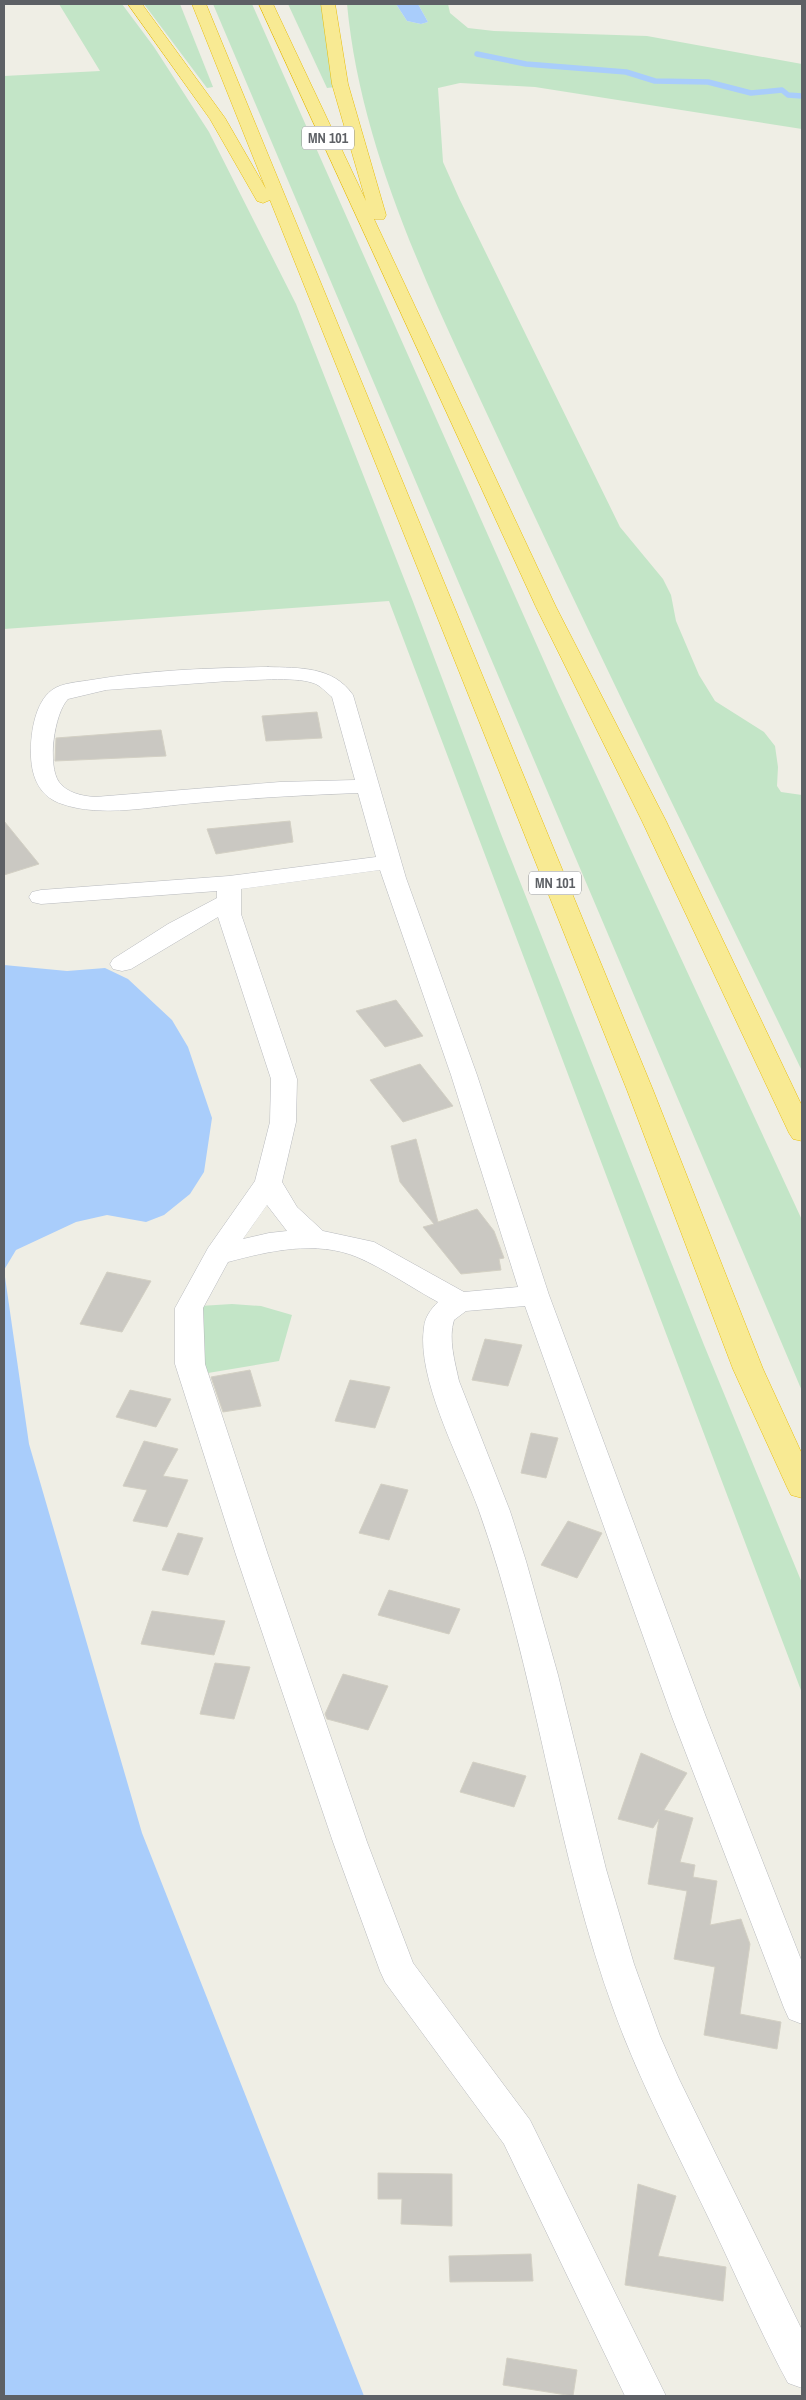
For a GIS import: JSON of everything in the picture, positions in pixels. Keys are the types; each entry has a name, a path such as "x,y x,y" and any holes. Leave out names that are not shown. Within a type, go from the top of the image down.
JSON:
{"highway":[{"path":"135,4 217,118 309,278"},
{"name":"MN 101","path":"199,4 640,1090 748,1369 802,1487"},
{"name":"MN 101","path":"266,4 546,607 654,821 802,1133"},
{"path":"328,4 340,84 375,200 391,272"}],"lane":[{"path":"367,786 280,789 95,804 74,801 60,795 49,785 43,771 42,753 51,705 60,694 77,688 108,682 268,673 317,677 342,694 389,862 464,1076 535,1295 689,1717 802,2008"},
{"path":"41,897 229,892 389,862"},
{"path":"122,964 229,892"},
{"path":"229,892 229,914 284,1078 283,1122 268,1182 218,1255 189,1308 190,1364 255,1565 350,1842 398,1971 517,2132 646,2396"},
{"path":"268,1182 281,1208 292,1222 314,1239"},
{"path":"218,1255 269,1242 314,1239 364,1249 460,1302"},
{"path":"535,1295 460,1302 444,1310 438,1326 438,1346 450,1393 468,1447 489,1497 529,1630 576,1814 600,1918 632,2012 802,2369"}],"green space":[{"path":"59,4 122,4 154,47 209,132 296,304 412,599 501,834 704,1345 802,1583 802,1693 389,601 4,629 4,76 100,71"},
{"path":"144,4 180,4 213,87 207,88"},
{"path":"213,4 252,4 555,686 802,1220 802,1391"},
{"path":"288,4 323,4 335,87 327,88"},
{"path":"347,4 396,4 407,21 421,24 428,22 418,4 448,4 450,13 468,28 494,31 647,36 802,64 802,129 535,87 460,83 438,88 443,162 620,527 663,579 671,595 676,621 699,675 715,701 764,732 775,746 778,767 777,786 781,792 802,795 802,1071 580,613 457,350 408,238 369,122 356,64"},
{"path":"232,1304 261,1306 292,1315 279,1361 202,1374 200,1306"}],"water":[{"path":"396,4 418,4 428,22 421,24 407,21"},
{"path":"4,965 67,971 105,968 128,979 172,1020 188,1047 212,1118 204,1172 190,1194 164,1215 146,1222 107,1215 76,1222 16,1250 4,1270"},
{"path":"4,1270 29,1444 142,1833 364,2396 4,2396"}],"building":[{"path":"317,712 322,738 266,741 262,716"},
{"path":"161,730 166,756 55,761 56,738"},
{"path":"4,821 39,864 4,875"},
{"path":"290,821 293,842 216,854 207,829"},
{"path":"396,1000 423,1036 385,1047 356,1011"},
{"path":"420,1064 453,1106 403,1122 370,1080"},
{"path":"416,1139 438,1222 477,1209 494,1231 504,1258 499,1259 501,1270 461,1274 423,1227 434,1224 400,1182 391,1146"},
{"path":"107,1272 151,1281 122,1332 80,1324"},
{"path":"485,1339 522,1345 508,1386 472,1380"},
{"path":"250,1370 261,1406 223,1412 211,1377"},
{"path":"350,1380 390,1387 375,1428 335,1421"},
{"path":"130,1390 171,1399 156,1427 116,1417"},
{"path":"531,1433 558,1438 546,1478 521,1473"},
{"path":"144,1441 178,1449 163,1476 188,1480 167,1527 133,1521 147,1490 123,1486"},
{"path":"381,1484 408,1490 389,1540 359,1533"},
{"path":"568,1521 602,1533 577,1578 541,1565"},
{"path":"178,1533 203,1538 188,1575 162,1570"},
{"path":"389,1590 460,1609 449,1634 378,1615"},
{"path":"152,1611 225,1621 214,1655 141,1644"},
{"path":"215,1663 250,1667 234,1719 200,1714"},
{"path":"343,1674 388,1686 368,1730 327,1719 325,1714"},
{"path":"641,1753 687,1773 664,1810 693,1818 680,1862 695,1865 693,1877 717,1881 710,1925 741,1919 750,1944 740,2014 781,2022 777,2049 704,2035 715,1967 674,1959 687,1891 648,1884 659,1819 653,1828 618,1819"},
{"path":"473,1762 526,1776 514,1807 460,1792"},
{"path":"378,2173 452,2174 452,2226 401,2224 402,2199 378,2199"},
{"path":"638,2184 676,2196 658,2256 726,2267 723,2301 625,2285"},
{"path":"531,2254 533,2281 450,2282 449,2256"},
{"path":"507,2358 577,2370 573,2396 503,2385"}],"waterway":[{"path":"477,54 526,64 626,72 655,81 708,82 751,93 782,90 788,95 802,96"}]}
